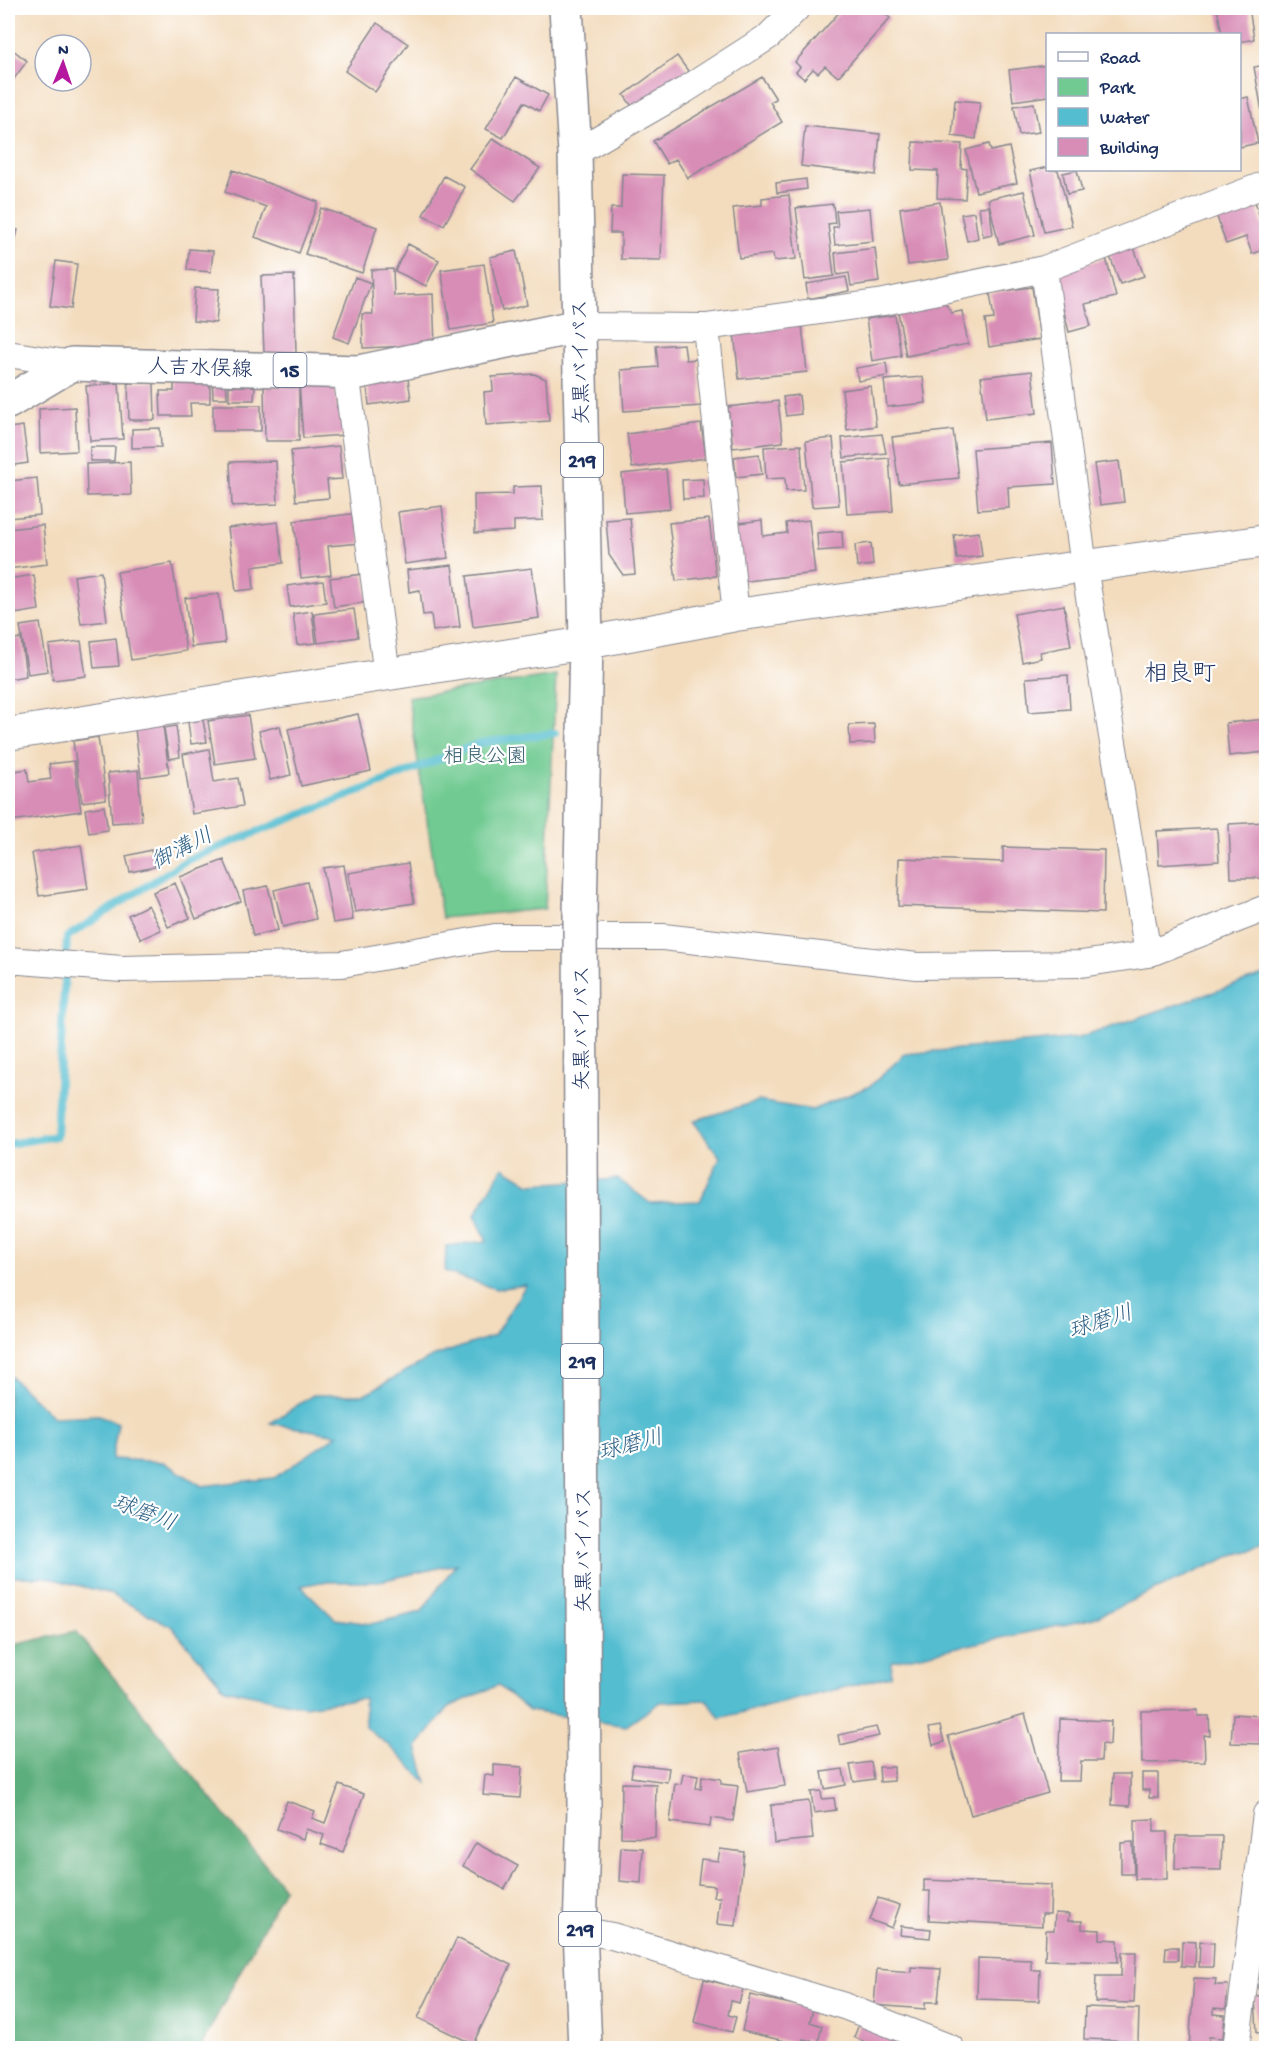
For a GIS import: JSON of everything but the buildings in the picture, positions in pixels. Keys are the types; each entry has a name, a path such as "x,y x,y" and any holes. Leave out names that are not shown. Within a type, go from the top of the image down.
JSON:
{"main road":[{"name":"矢黒バイパス","path":"566,8 575,153 586,643 580,914 584,1809 580,1930 585,2049"},
{"name":"人吉水俣線","path":"72,364 358,372 579,326"},
{"path":"8,402 72,364"}],"street":[{"path":"575,153 685,90 769,36 797,8"},
{"path":"579,326 706,327 884,302 1044,269 1266,184"},
{"path":"1044,269 1084,567 1148,954"},
{"path":"706,327 736,615"},
{"path":"8,354 72,364"},
{"path":"346,372 387,675"},
{"path":"8,734 586,643 736,615 1266,540"},
{"path":"8,956 122,969 342,964 506,937 663,937 917,966 1081,964 1148,954 1266,908"},
{"path":"1236,2049 1266,1814"},
{"path":"580,1930 612,1935 844,2006 944,2047"}],"green space":[{"name":"相良公園","path":"556,675 545,909 442,918 408,697"},
{"path":"76,1631 284,1888 200,2048 8,2048 8,1646"}],"water":[{"name":"球磨川","path":"1266,974 1266,1546 1233,1555 1091,1619 892,1661 891,1676 720,1718 707,1700 661,1702 626,1726 529,1711 498,1685 449,1707 417,1747 427,1783 392,1748 365,1727 364,1698 304,1706 225,1689 171,1626 108,1593 45,1577 13,1577 8,1580 8,1374 53,1417 99,1415 118,1423 112,1459 163,1462 202,1486 274,1478 337,1435 270,1423 313,1395 363,1395 432,1357 494,1336 526,1285 496,1289 445,1272 446,1246 487,1241 475,1215 503,1167 530,1184 618,1179 650,1203 700,1201 720,1157 693,1121 758,1101 812,1110 870,1086 905,1054 1079,1038","holes":["456,1564 421,1612 371,1624 335,1619 301,1586 320,1582 376,1582"]}],"waterway":[{"name":"御溝川","path":"8,1144 56,1136 67,937 187,860 480,743 555,733"}],"district":[{"name":"相良町","path":"1180,672"}]}
